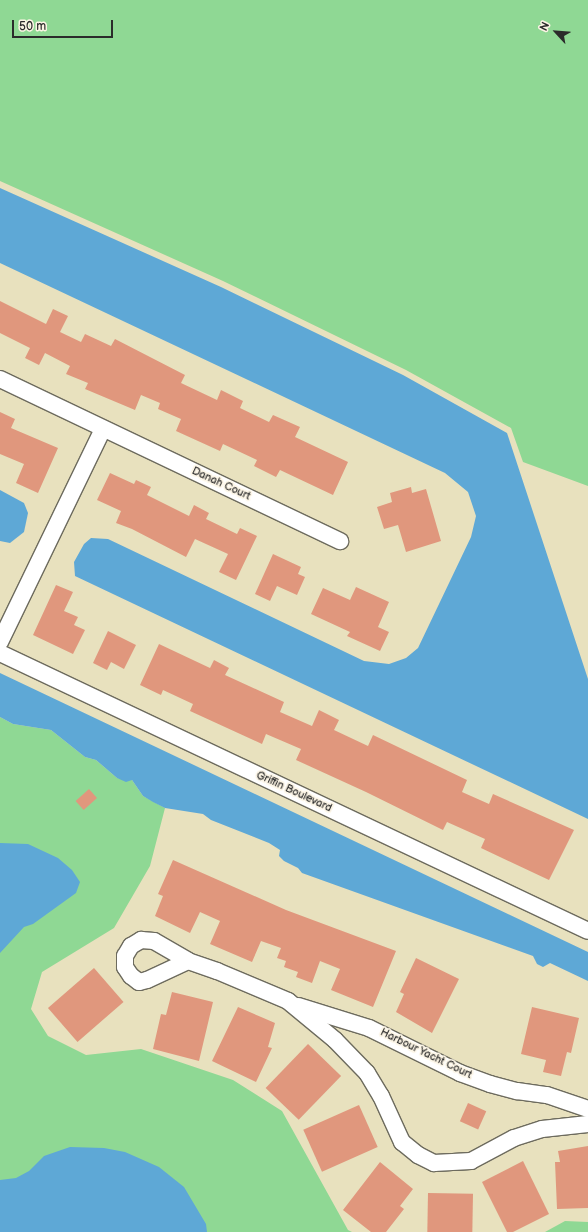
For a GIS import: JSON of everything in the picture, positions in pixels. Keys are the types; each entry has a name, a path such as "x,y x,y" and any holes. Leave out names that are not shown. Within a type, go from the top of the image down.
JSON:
{"street":[{"name":"Danah Court","path":"0,380 340,540"},
{"path":"0,642 103,428"},
{"name":"Griffin Boulevard","path":"0,653 588,931"},
{"name":"Harbour Yacht Court","path":"188,961 217,971 288,1002 369,1028 460,1073 490,1084 517,1091 547,1096 588,1109"},
{"name":"Harbour Yacht Court","path":"288,1002 335,1040 367,1073 381,1096 402,1142 418,1155 434,1163 471,1161 514,1138 542,1129 588,1124"}],"green space":[{"path":"0,0 588,0 588,486 523,462 511,428 406,370 223,281 0,181"},
{"path":"0,717 13,724 51,730 85,757 96,760 117,778 132,780 143,796 165,808 150,866 114,928 42,972 31,1009 48,1036 86,1055 141,1049 233,1080 282,1111 348,1230 352,1232 0,1232"},
{"path":"565,1221 588,1222 588,1232 545,1232"}],"water":[{"path":"0,188 221,287 403,375 507,433 588,679 588,819 75,576 74,562 84,544 91,538 108,539 364,661 389,664 406,658 418,648 471,537 476,516 468,492 445,473 0,263"},
{"path":"0,490 24,503 28,513 24,532 10,543 0,541"},
{"path":"0,673 588,952 588,981 550,963 543,967 537,964 533,956 302,873 298,868 284,861 279,856 280,850 269,843 211,820 203,814 165,808 153,802 143,796 132,780 126,782 117,778 96,760 85,757 51,730 13,724 0,717"},
{"path":"0,843 28,844 58,858 72,870 80,882 76,893 33,924 24,927 0,953"},
{"path":"70,1147 104,1148 125,1152 159,1167 184,1187 206,1224 207,1232 0,1232 0,1180 16,1178 29,1171 44,1156"}],"building":[{"path":"0,301 46,324 53,309 68,316 60,332 81,342 85,334 111,346 115,339 185,375 181,383 217,400 221,390 243,401 240,408 269,422 273,415 300,427 295,437 348,462 333,495 280,470 276,477 254,466 257,460 223,444 220,451 176,431 181,419 158,409 160,403 141,395 135,410 85,389 88,383 66,374 70,366 45,353 39,365 25,358 30,348 0,333"},
{"path":"0,412 15,419 11,428 58,448 38,493 16,483 24,464 0,454"},
{"path":"110,473 134,484 136,480 151,487 147,495 189,516 194,505 209,513 206,519 237,534 240,528 257,536 236,580 219,572 228,554 195,539 186,557 132,529 116,523 121,511 97,500"},
{"path":"411,487 412,493 426,489 441,541 406,552 398,525 384,529 377,507 392,502 390,493"},
{"path":"273,554 301,567 298,574 305,577 297,595 277,586 270,601 255,594"},
{"path":"56,585 73,592 64,611 78,617 74,625 85,630 73,654 33,635"},
{"path":"356,587 389,602 378,627 389,632 380,651 347,636 350,632 311,614 323,588 350,600"},
{"path":"108,631 136,645 124,669 111,662 107,670 93,663"},
{"path":"159,644 210,668 214,660 229,668 225,675 284,702 280,712 312,726 319,710 339,720 334,730 368,746 373,735 467,780 462,792 489,804 493,794 574,830 549,880 481,848 485,839 447,822 443,830 366,792 296,760 301,749 266,734 262,744 190,711 193,704 163,690 161,695 140,685"},
{"path":"89,789 97,798 84,810 76,801"},
{"path":"173,860 286,910 396,951 373,1007 331,990 340,969 320,961 312,983 296,977 298,972 284,967 286,961 277,958 281,948 261,941 252,962 210,944 220,921 200,912 190,933 155,916 163,896 158,894"},
{"path":"416,958 459,979 432,1033 396,1012 404,994 400,992"},
{"path":"94,968 124,1002 77,1042 48,1008"},
{"path":"172,992 213,1002 199,1061 153,1049 161,1014 166,1015"},
{"path":"238,1007 275,1023 268,1047 272,1048 256,1082 212,1061"},
{"path":"532,1007 579,1018 571,1053 567,1052 561,1076 543,1072 546,1060 521,1054"},
{"path":"308,1044 341,1076 299,1120 266,1088"},
{"path":"468,1103 486,1111 478,1129 460,1121"},
{"path":"359,1105 378,1147 322,1172 303,1130"},
{"path":"588,1146 588,1208 557,1209 555,1162 560,1162 558,1151"},
{"path":"523,1161 549,1214 513,1232 507,1232 482,1182"},
{"path":"380,1162 413,1189 400,1206 404,1209 386,1232 371,1232 343,1210"},
{"path":"428,1193 473,1194 472,1232 427,1232"}]}
